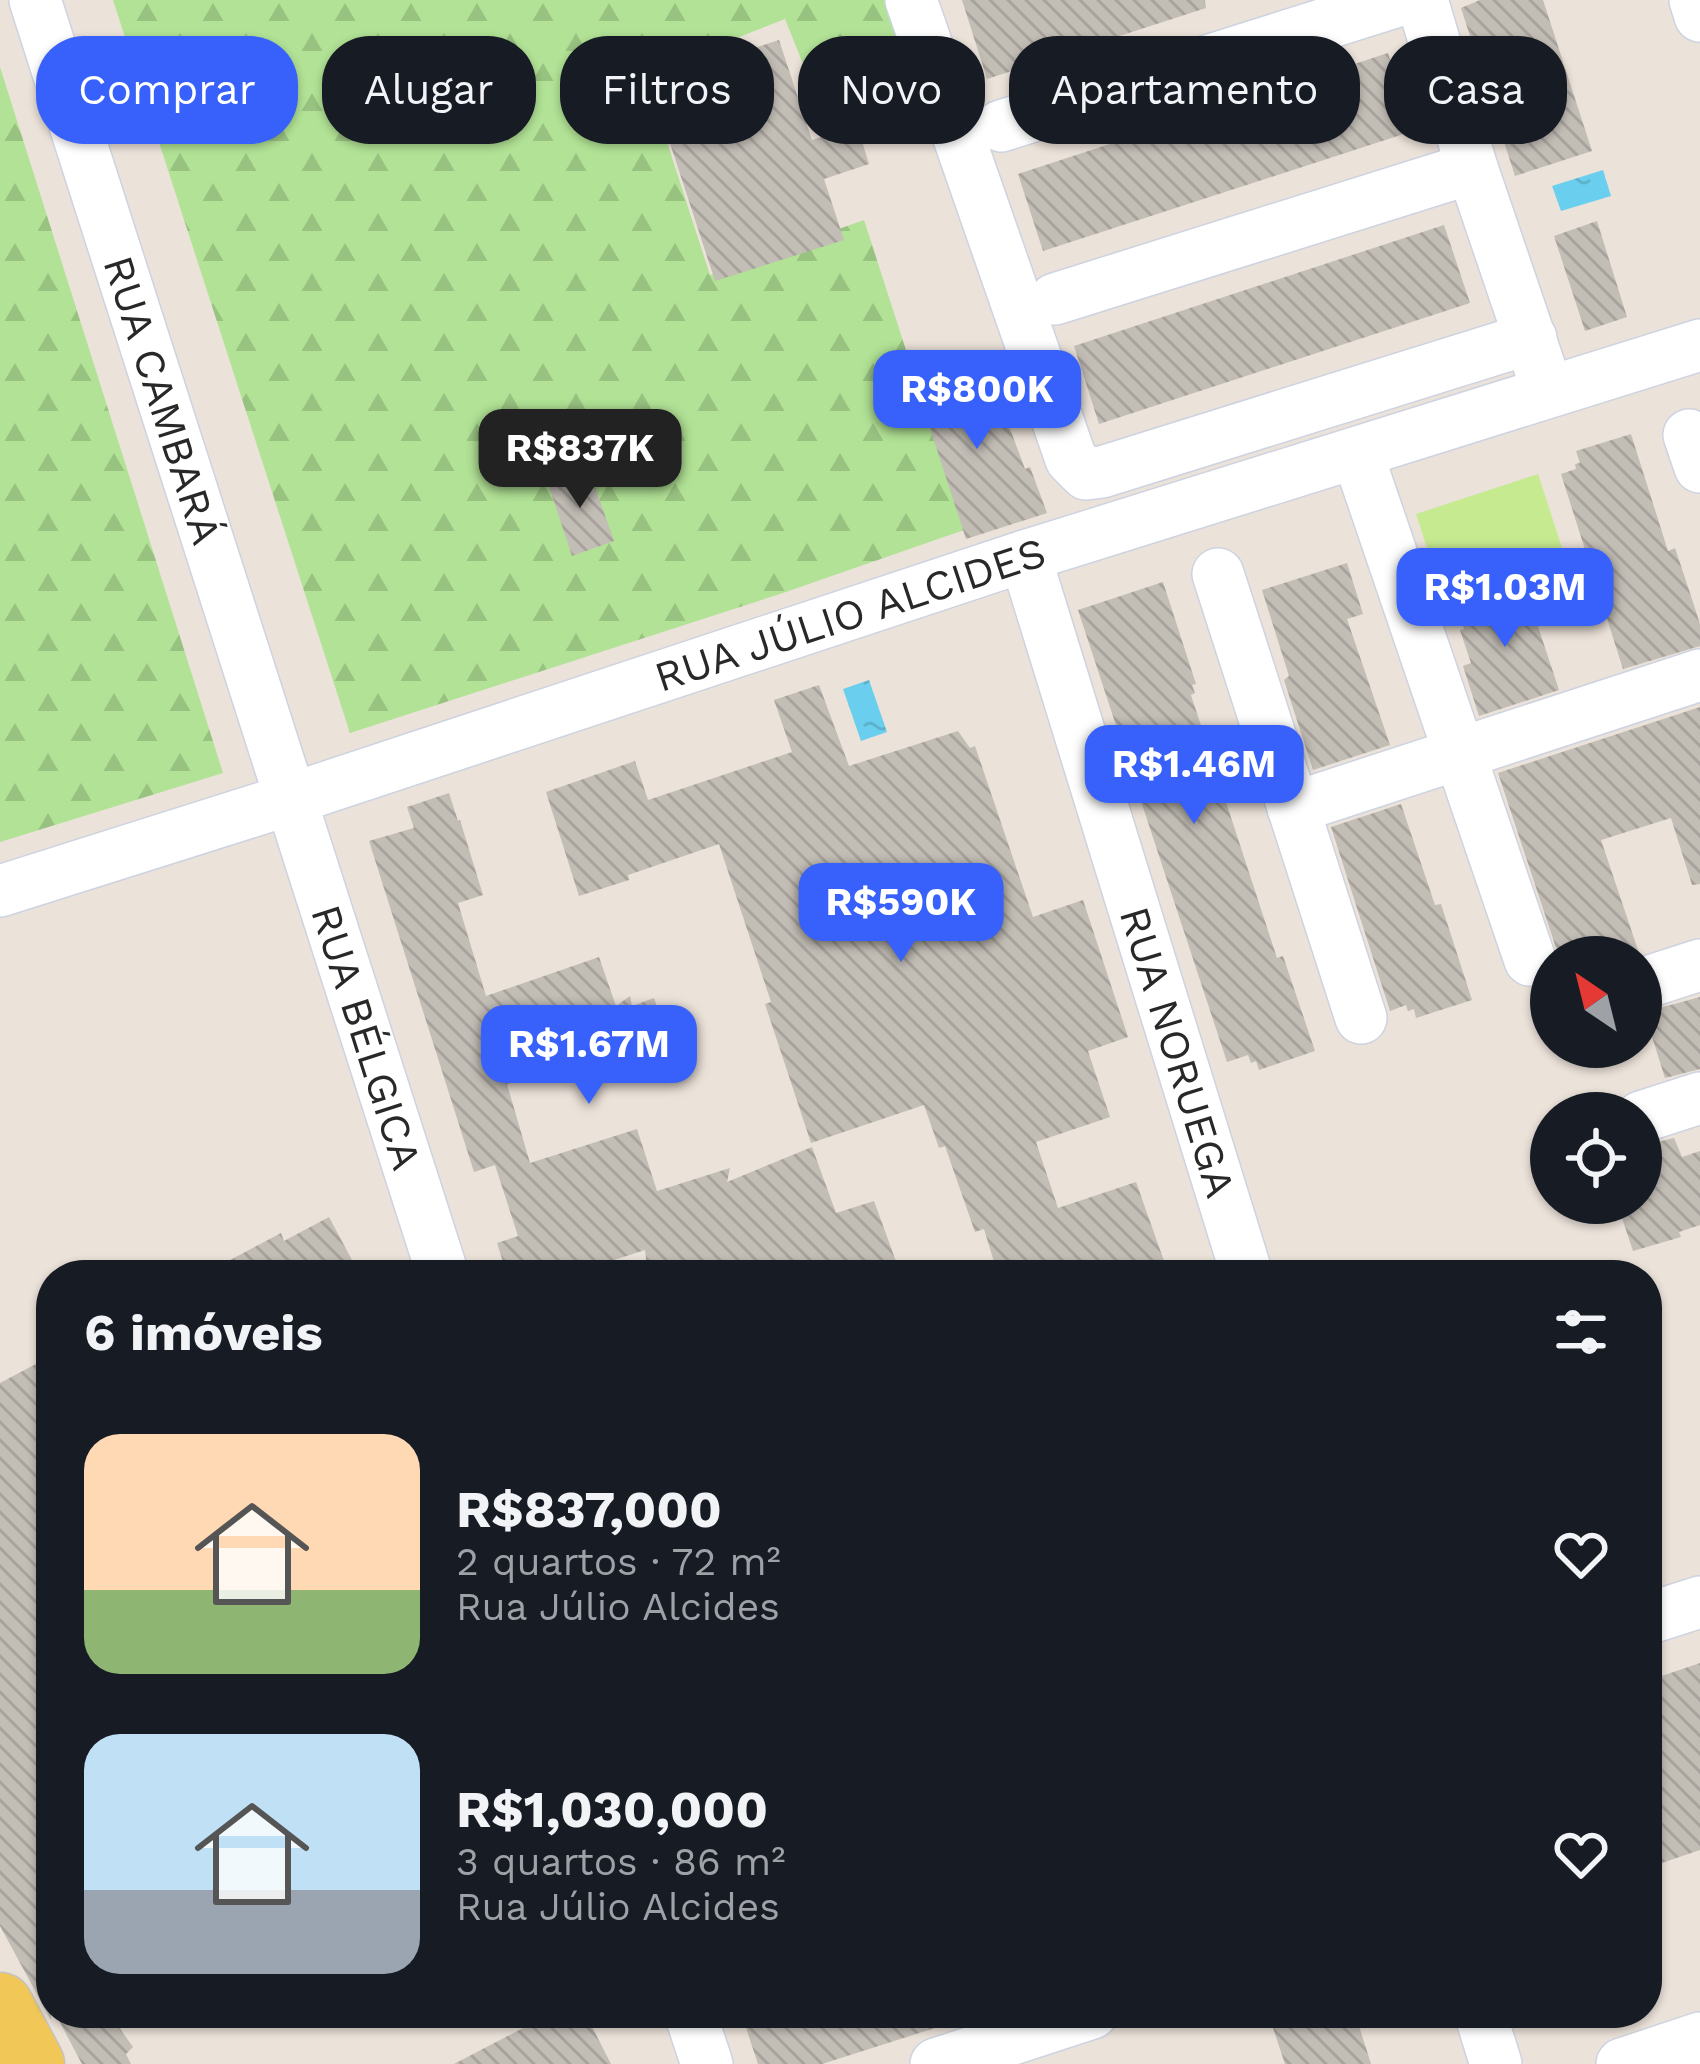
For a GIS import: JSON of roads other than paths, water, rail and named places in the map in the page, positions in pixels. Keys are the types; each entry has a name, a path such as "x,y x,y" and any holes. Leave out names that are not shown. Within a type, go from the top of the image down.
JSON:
{"main road":[{"path":"0,2006 31,2064"}],"street":[{"name":"RUA CAMBARÁ","path":"35,0 291,799"},
{"path":"911,0 1071,459 1086,474 1531,338"},
{"path":"1001,126 1401,0"},
{"path":"1422,0 1472,168 1548,392"},
{"path":"1695,0 1700,16"},
{"path":"1055,299 1472,168"},
{"name":"RUA JÚLIO ALCIDES","path":"0,891 1025,556 1700,345"},
{"path":"1357,453 1530,960"},
{"name":"RUA NORUEGA","path":"1025,556 1241,1260"},
{"path":"1218,574 1361,1018"},
{"path":"1293,808 1700,675"},
{"name":"RUA BÉLGICA","path":"291,799 438,1260"},
{"path":"1662,977 1700,965"},
{"path":"1662,1111 1700,1098"},
{"path":"1662,1614 1700,1602"},
{"path":"695,2028 707,2064"},
{"path":"936,2064 1046,2028"},
{"path":"1485,2028 1496,2064"},
{"path":"1622,2064 1700,2038"}],"water":[{"path":"1603,170 1611,196 1561,211 1552,186"},
{"path":"869,680 887,732 861,741 843,689"}]}
